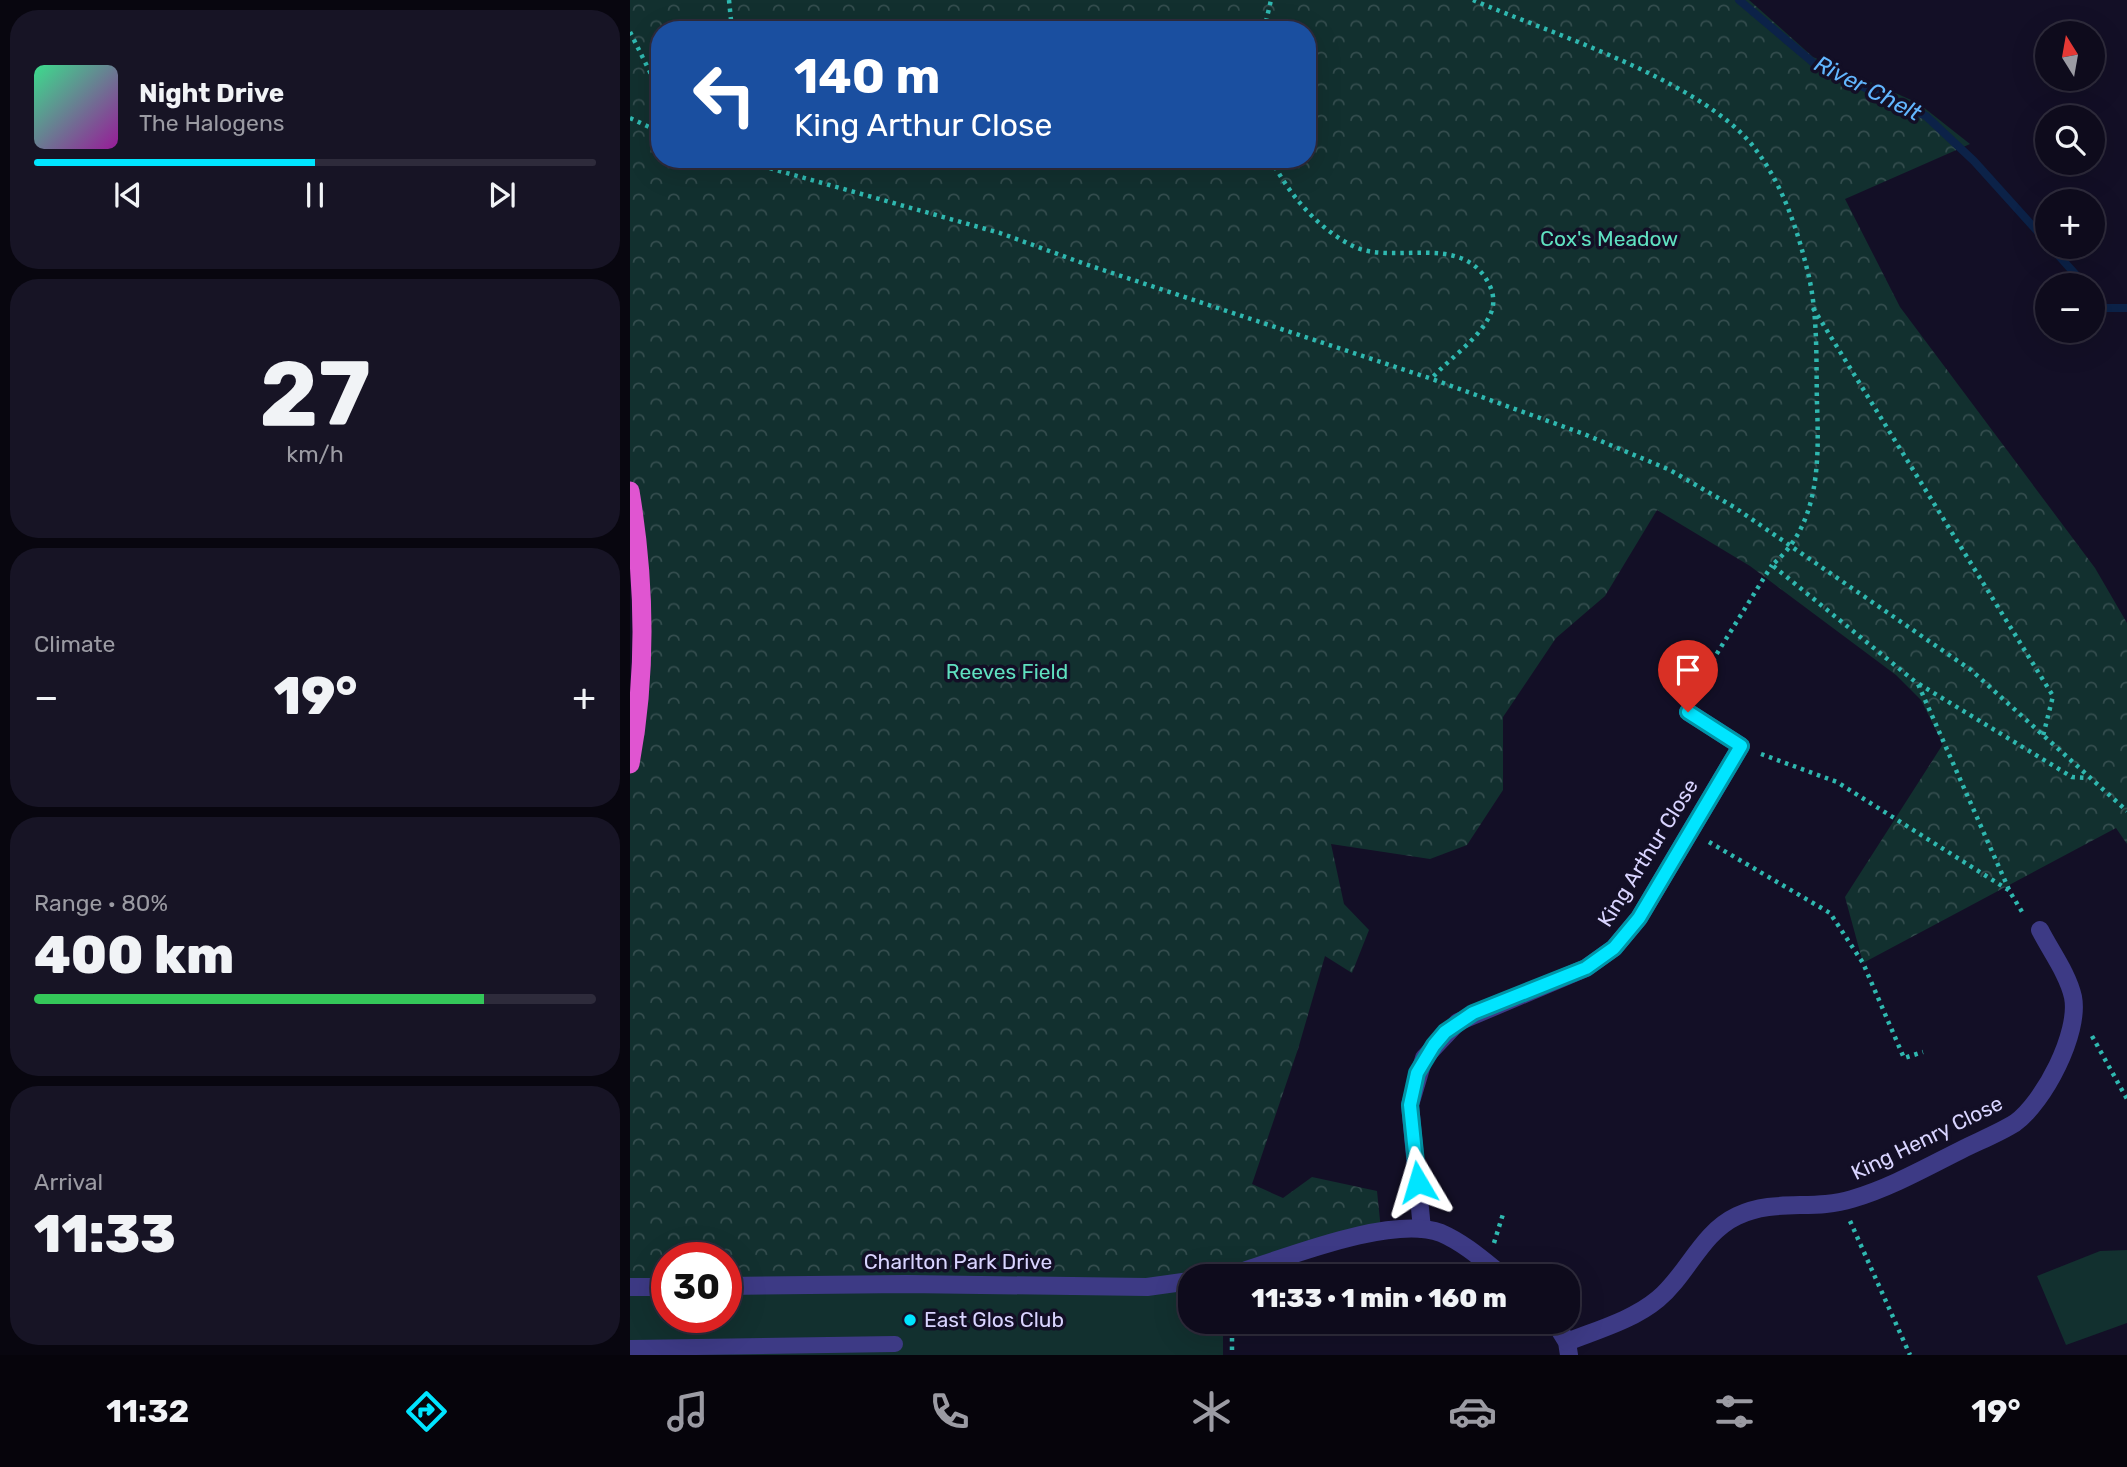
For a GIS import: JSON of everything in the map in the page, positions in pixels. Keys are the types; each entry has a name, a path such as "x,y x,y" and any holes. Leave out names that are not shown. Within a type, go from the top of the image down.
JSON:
{"highway":[{"path":"630,491 639,557 642,622 640,686 630,764"}],"street":[{"path":"1688,712 1741,746"},
{"name":"King Arthur Close","path":"1422,1229 1410,1105 1424,1058 1445,1032 1458,1021 1586,968 1614,948 1639,918 1741,746"},
{"name":"King Henry Close","path":"1568,1349 1644,1310 1673,1284 1718,1228 1733,1218 1765,1206 1819,1206 1840,1202 1935,1163 2015,1123 2039,1096 2059,1061 2066,1041 2073,997 2040,930"},
{"path":"1268,1264 1381,1230 1422,1229 1461,1243 1488,1264"},
{"name":"Charlton Park Drive","path":"742,1286 906,1284 1147,1287 1178,1283"},
{"path":"630,1287 651,1287"}],"lane":[{"path":"630,1348 895,1344"}],"path":[{"path":"729,0 731,21"},
{"path":"1266,21 1271,0"},
{"path":"1473,0 1630,65 1671,85 1731,125 1751,144 1780,187 1809,278 1813,307 1818,464 1799,536 1791,548 1772,565 1716,655 1688,712"},
{"path":"630,32 651,74"},
{"path":"630,118 651,128"},
{"path":"769,168 1000,233 1258,323 1432,379 1584,434 1670,470 1734,507 1971,670 2127,811"},
{"path":"1277,168 1300,203 1337,237 1370,253 1432,252 1450,256 1485,277 1494,300 1489,317 1432,379"},
{"path":"1813,307 2053,696 2043,736"},
{"path":"1772,565 1918,684 2072,777 2090,778"},
{"path":"1918,684 2010,892 2023,914 2040,930"},
{"path":"1741,746 1837,782 2010,892"},
{"path":"1690,831 1830,913 1863,963 1904,1058 1923,1052"},
{"path":"1840,1202 1910,1355"},
{"path":"1232,1334 1232,1355"}],"green space":[{"name":"Reeves Field","path":"630,0 1749,0 1813,57 1918,103 1970,144 1845,199 1900,307 2095,568 2127,623 2127,844 2116,828 1863,963 1845,897 1943,744 1921,700 1896,675 1750,566 1657,510 1605,596 1556,638 1503,717 1503,790 1467,845 1430,859 1331,844 1344,904 1369,930 1352,973 1325,956 1298,1049 1252,1184 1283,1198 1312,1177 1377,1191 1381,1230 1268,1264 1178,1264 1178,1281 742,1286 742,1242 651,1242 651,1287 630,1287 630,764 637,718 630,491"},
{"path":"2127,1250 2127,1323 2066,1345 2037,1276 2100,1251"},
{"name":"East Glos Club","path":"1178,1281 1178,1334 1223,1334 1223,1355 630,1355 630,1287 651,1287 651,1333 742,1333 742,1286"}],"waterway":[{"name":"River Chelt","path":"1739,0 1816,65 1926,116 1974,161 2035,229"},
{"name":"River Chelt","path":"2062,259 2074,273"},
{"name":"River Chelt","path":"2105,308 2127,308"}],"place":[{"name":"East Glos Club","path":"910,1320"}],"route":[{"path":"1418,1182 1410,1105 1417,1073 1424,1058 1445,1032 1458,1021 1586,968 1614,948 1639,918 1741,746 1688,712"}],"park label":[{"name":"Cox's Meadow","path":"1609,239"}]}
